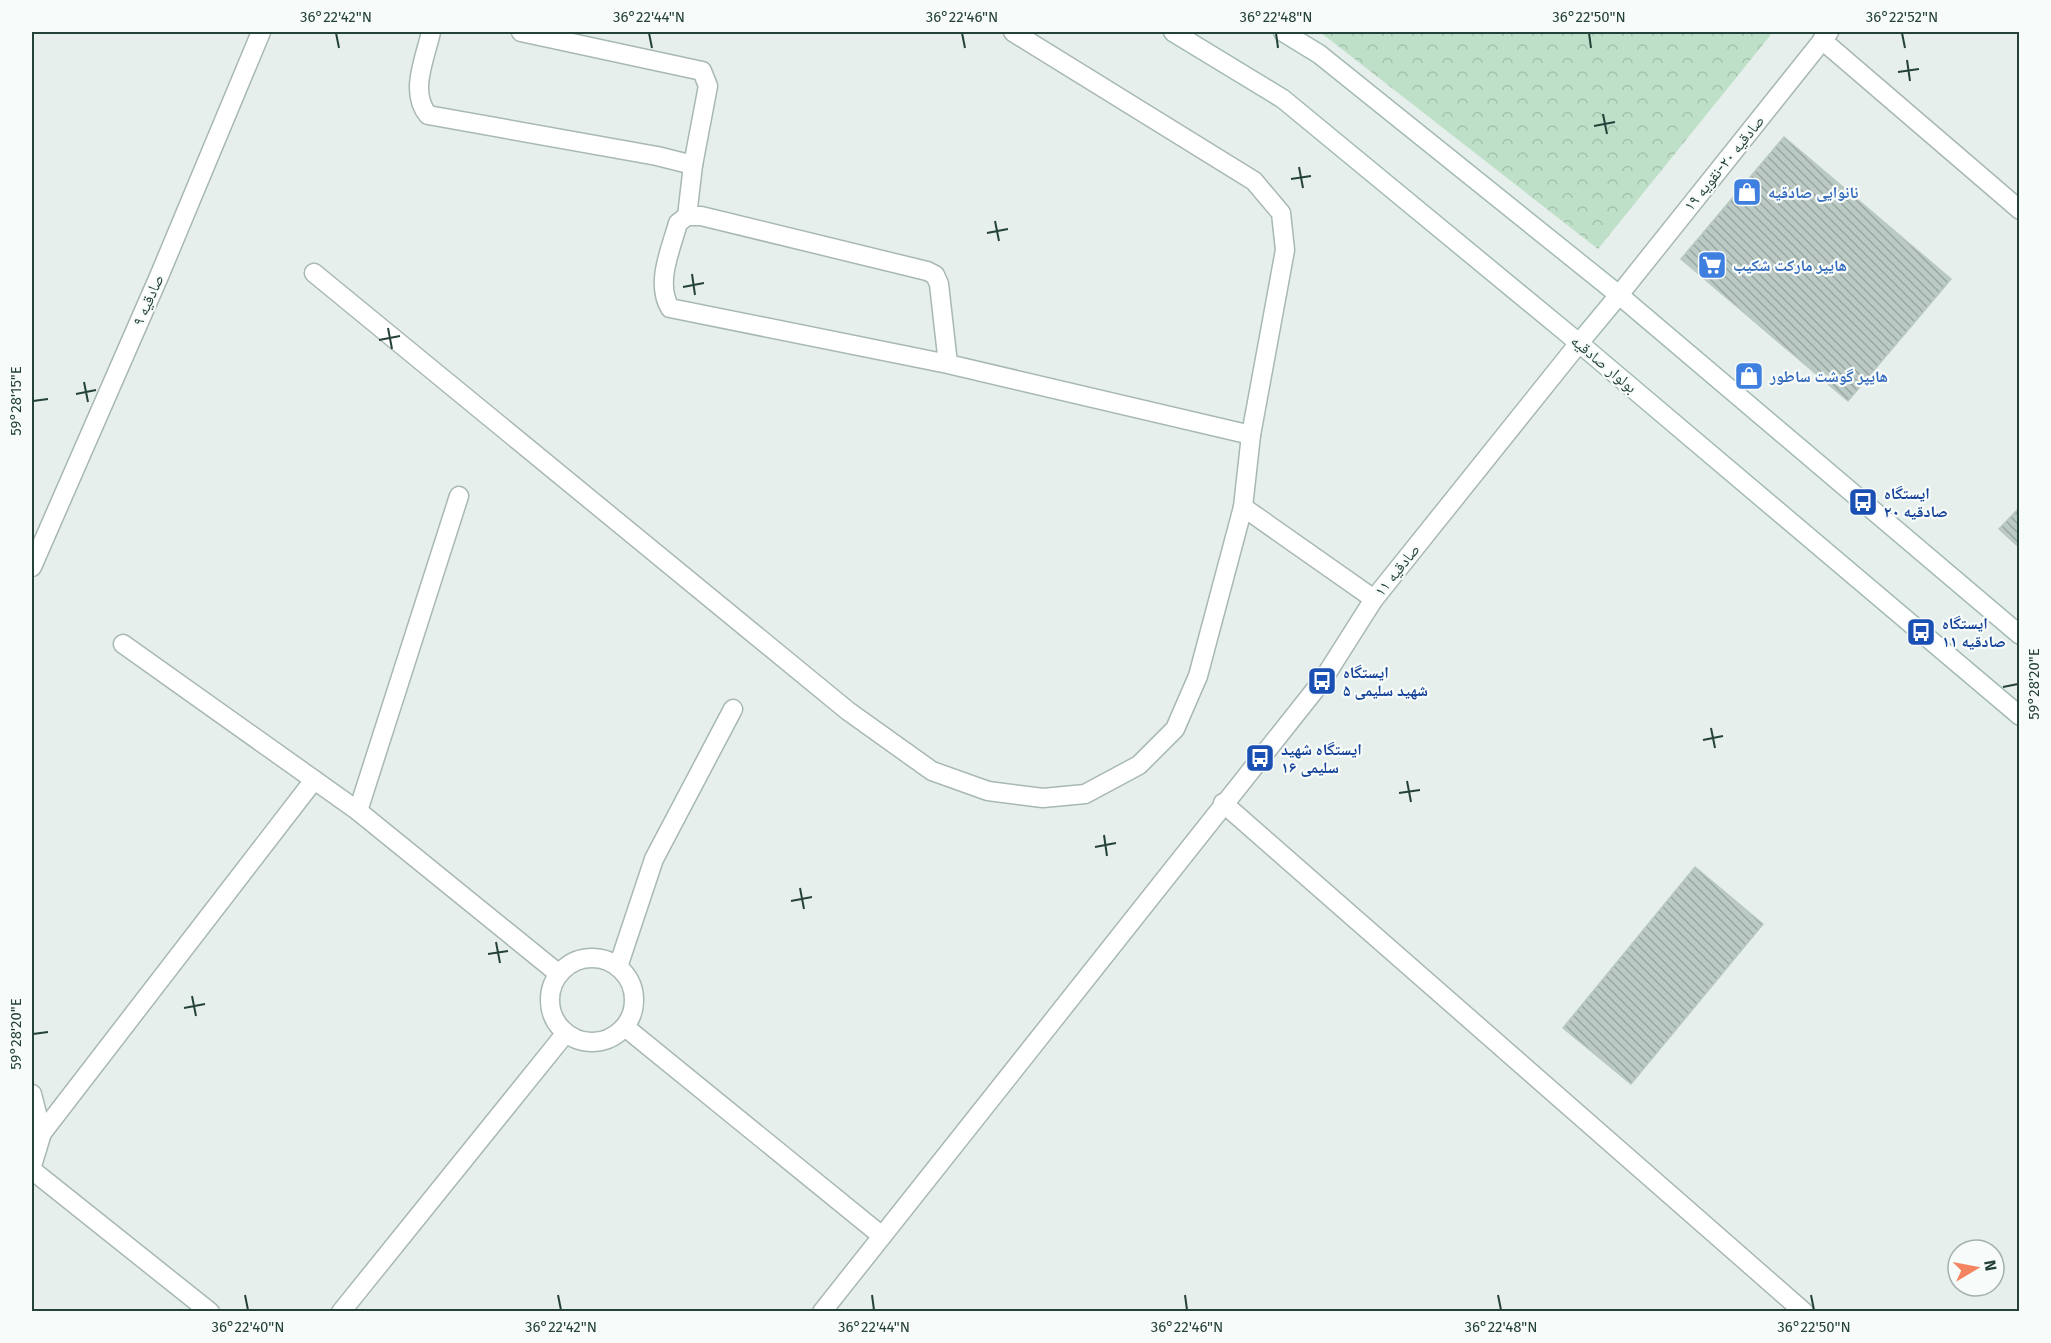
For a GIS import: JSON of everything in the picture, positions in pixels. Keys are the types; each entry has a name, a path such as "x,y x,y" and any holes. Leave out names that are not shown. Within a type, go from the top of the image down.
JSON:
{"street":[{"name":"صادقیه ۹","path":"32,567 160,274 261,32"},
{"path":"431,32 417,93 419,105 428,115 657,156 693,165"},
{"path":"521,32 688,66 702,71 707,77 708,86 693,165 687,216"},
{"path":"314,273 848,711 932,771 988,791 1043,798 1085,794 1138,765 1174,729 1198,676 1243,507 1251,435 1285,250 1281,213 1254,181 1012,32"},
{"name":"بولوار صادقیه","path":"1173,32 1283,99 1579,343 2019,716"},
{"path":"1283,32 1319,54 1619,295 2019,635"},
{"path":"1825,36 2019,210"},
{"name":"صادقیه ۲۰-نقویه ۱۹","path":"1579,343 1825,36"},
{"path":"948,364 939,284 935,275 701,216 687,216 678,223 663,285 664,298 670,308 948,364 1251,435"},
{"name":"صادقیه ۱۱","path":"822,1311 1322,681 1374,599 1579,343"},
{"path":"358,811 459,496"},
{"path":"1243,507 1374,599"},
{"path":"123,644 358,811 559,974"},
{"path":"618,967 654,859 733,709"},
{"path":"210,1311 32,1168 42,1133 314,780"},
{"path":"1223,803 1804,1311"},
{"path":"587,958 603,959 618,967 629,980 634,996 632,1012 625,1027 612,1038 597,1043 580,1042 565,1034 555,1021 549,1005 551,988 559,974 571,963 587,958"},
{"path":"625,1027 882,1236"},
{"path":"341,1311 565,1034"},
{"path":"32,1094 42,1133"}],"green space":[{"path":"1320,32 1773,32 1598,249"}],"building":[{"path":"1784,137 1951,279 1848,401 1681,259"},
{"path":"2020,507 2020,548 1999,529"},
{"path":"1695,867 1763,924 1631,1084 1563,1028"}],"place":[{"name":"نانوایی صادقیه","path":"1747,192"},
{"name":"هایپر مارکت شکیب","path":"1712,265"},
{"name":"هایپر گوشت ساطور","path":"1749,376"},
{"name":"ایستگاه صادقیه ۲۰","path":"1863,502"},
{"name":"ایستگاه صادقیه ۱۱","path":"1921,632"},
{"name":"ایستگاه شهید سلیمی ۵","path":"1322,681"},
{"name":"ایستگاه شهید سلیمی ۱۶","path":"1260,758"}]}
